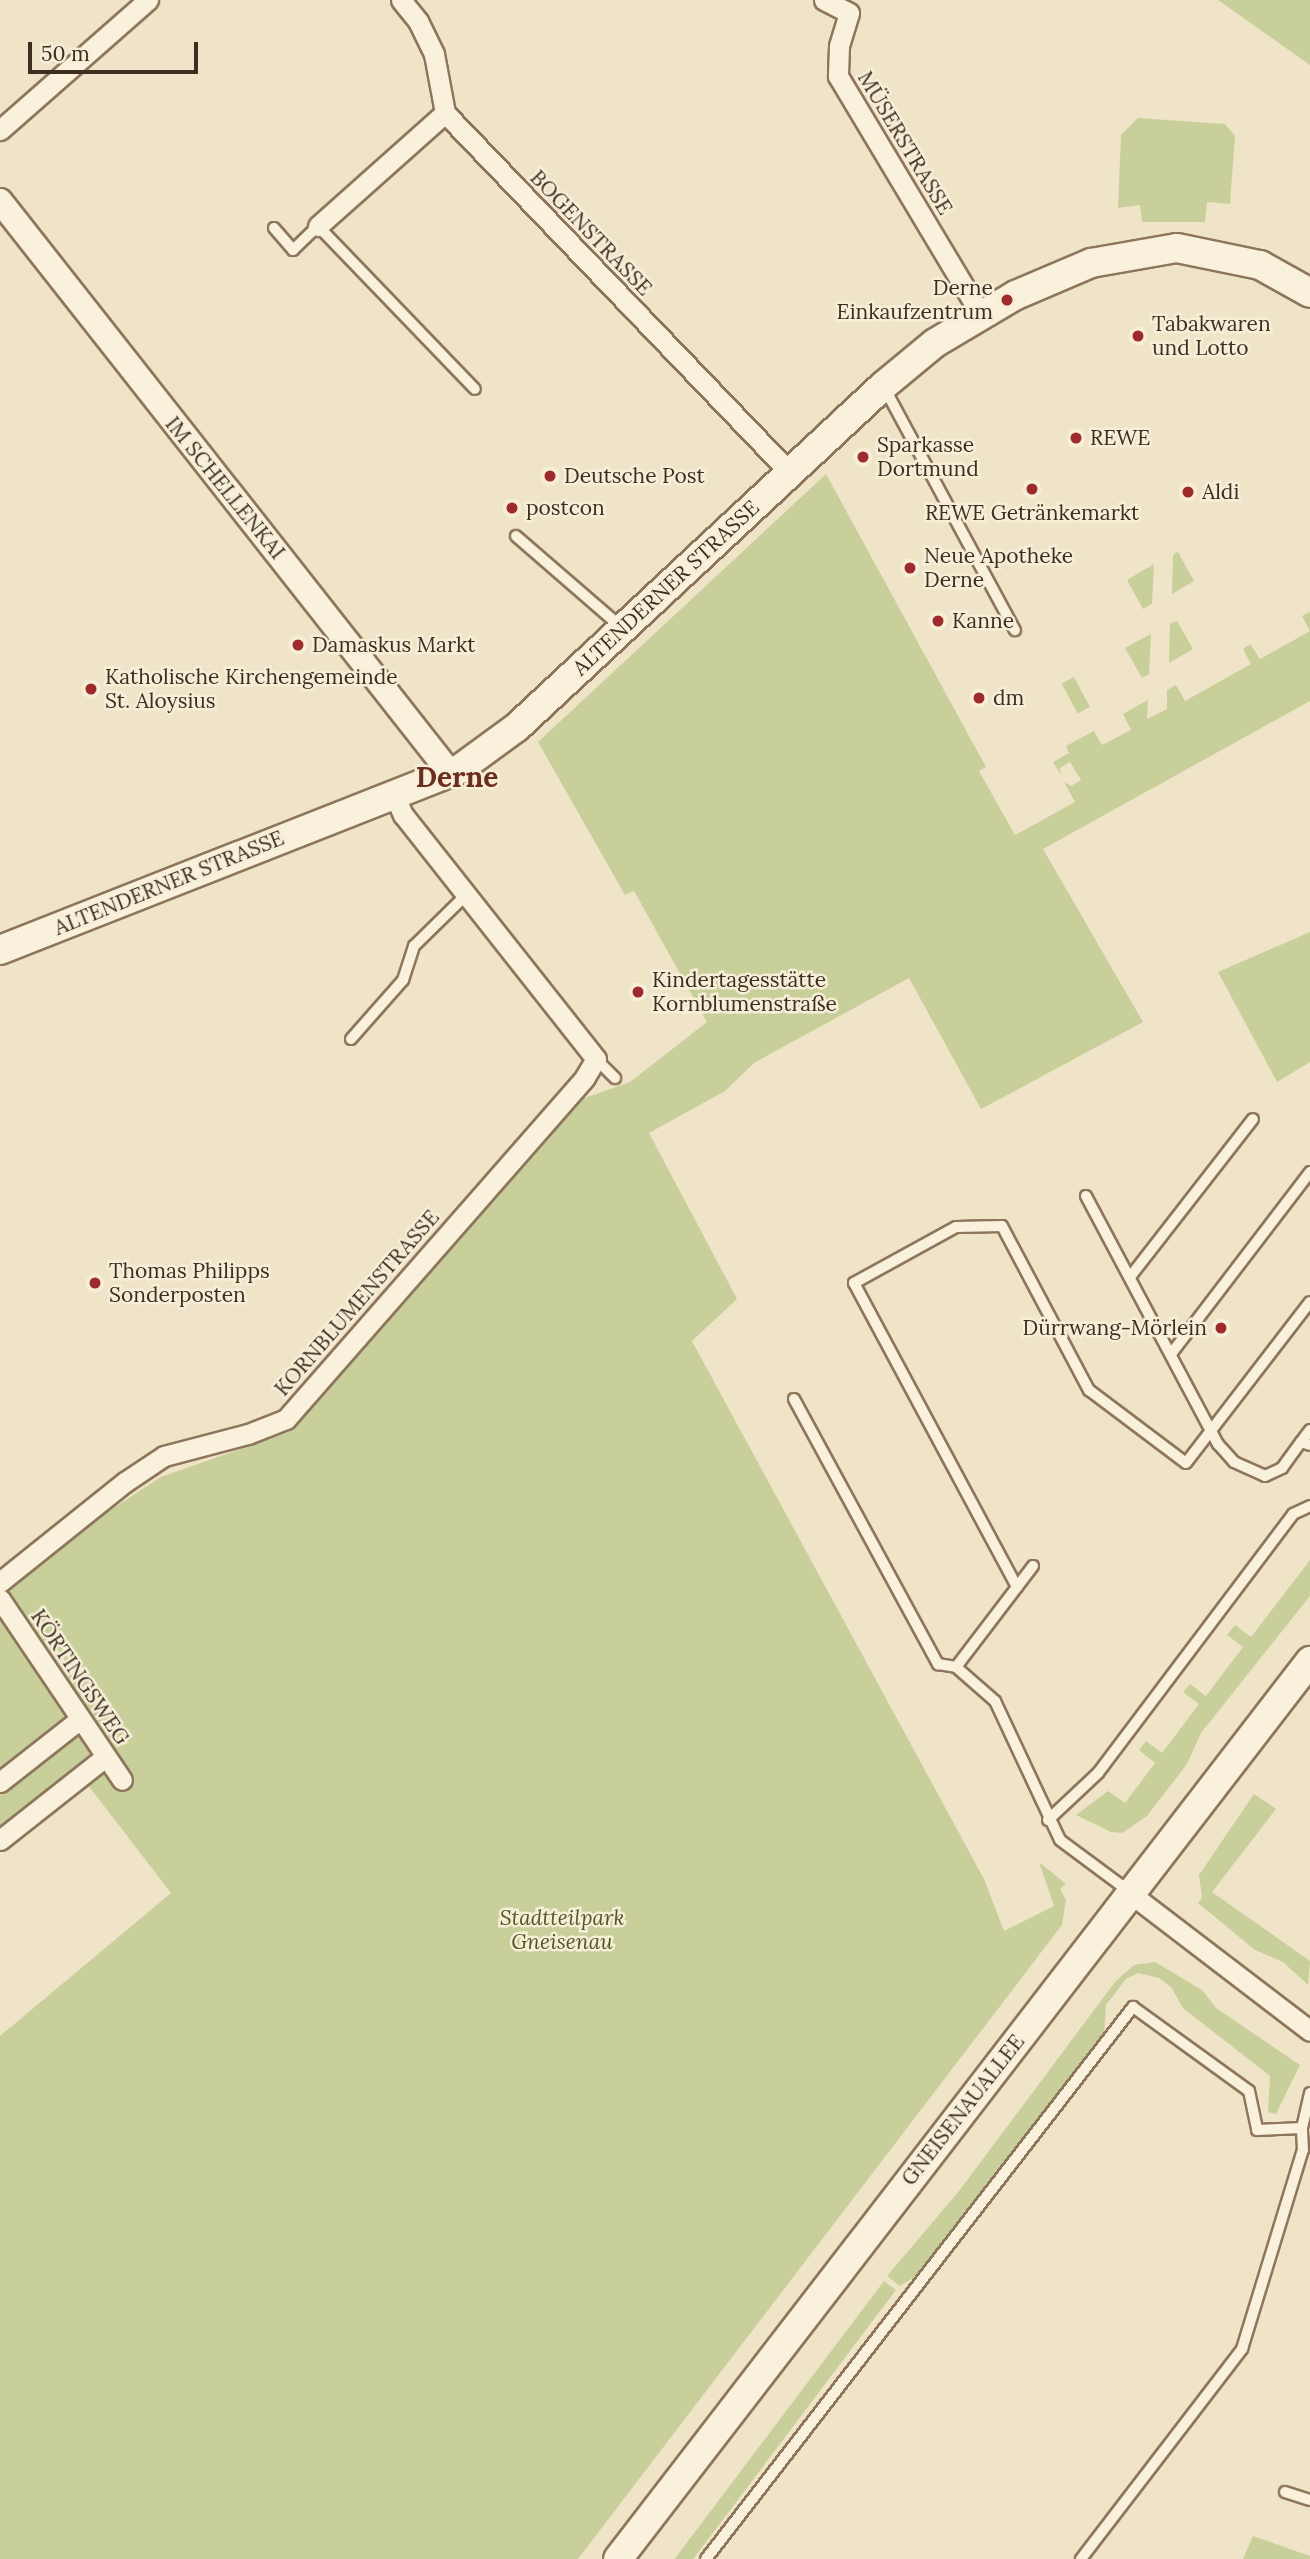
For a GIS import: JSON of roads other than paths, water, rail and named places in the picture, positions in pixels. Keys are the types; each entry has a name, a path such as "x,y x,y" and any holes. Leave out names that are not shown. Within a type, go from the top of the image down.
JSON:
{"main road":[{"name":"ALTENDERNER STRASSE","path":"0,950 451,774 517,727 883,386 980,313 1091,263 1177,248 1218,253 1260,265 1310,293"},
{"name":"GNEISENAUALLEE","path":"618,2559 1310,1661"}],"street":[{"path":"0,130 148,0"},
{"path":"318,226 445,113 434,54 418,21 401,0"},
{"name":"MÜSERSTRASSE","path":"824,0 857,6 839,46 838,76 980,313"},
{"name":"BOGENSTRASSE","path":"445,113 790,474"},
{"name":"IM SCHELLENKAI","path":"0,201 451,774"},
{"path":"395,796 403,815 596,1059"},
{"name":"KORNBLUMENSTRASSE","path":"0,1582 125,1482 164,1456 248,1434 286,1419 585,1077 596,1059"},
{"name":"KÖRTINGSWEG","path":"0,1599 122,1780"},
{"path":"0,1782 80,1719"},
{"path":"0,1840 105,1757"},
{"path":"1131,1894 1310,2031"}],"lane":[{"path":"274,228 293,250 318,226 475,388"},
{"path":"883,386 1015,629"},
{"path":"516,536 623,629"},
{"path":"351,1039 403,980 414,946 466,895"},
{"path":"596,1059 615,1077"},
{"path":"1130,1277 1253,1119"},
{"path":"1171,1354 1310,1172"},
{"path":"1086,1196 1211,1430 1234,1462 1265,1475 1282,1468 1305,1443 1310,1430"},
{"path":"1017,1587 854,1283 956,1227 1002,1226 1089,1390 1186,1463 1310,1302"},
{"path":"794,1399 938,1664 956,1667 995,1701 1048,1820 1060,1840 1131,1894"},
{"path":"1048,1820 1098,1773 1293,1514 1310,1506"},
{"path":"956,1667 1033,1566"},
{"path":"706,2559 1133,2007 1249,2091 1257,2130 1302,2128"},
{"path":"1081,2559 1242,2349 1303,2150 1302,2128 1310,2093"},
{"path":"1285,2492 1310,2500"}],"place":[{"name":"Derne Einkaufzentrum","path":"1007,300"},
{"name":"Tabakwaren und Lotto","path":"1138,336"},
{"name":"REWE","path":"1076,438"},
{"name":"Sparkasse Dortmund","path":"863,457"},
{"name":"Deutsche Post","path":"550,476"},
{"name":"REWE Getränkemarkt","path":"1032,489"},
{"name":"Aldi","path":"1188,492"},
{"name":"postcon","path":"512,508"},
{"name":"Neue Apotheke Derne","path":"910,568"},
{"name":"Kanne","path":"938,621"},
{"name":"Damaskus Markt","path":"298,645"},
{"name":"Katholische Kirchengemeinde St. Aloysius","path":"91,689"},
{"name":"dm","path":"979,698"},
{"name":"Kindertagesstätte Kornblumenstraße","path":"638,992"},
{"name":"Thomas Philipps Sonderposten","path":"95,1283"},
{"name":"Dürrwang-Mörlein","path":"1221,1328"}],"district":[{"name":"Derne","path":"457,777"}],"park label":[{"name":"Stadtteilpark Gneisenau","path":"562,1930"}]}
